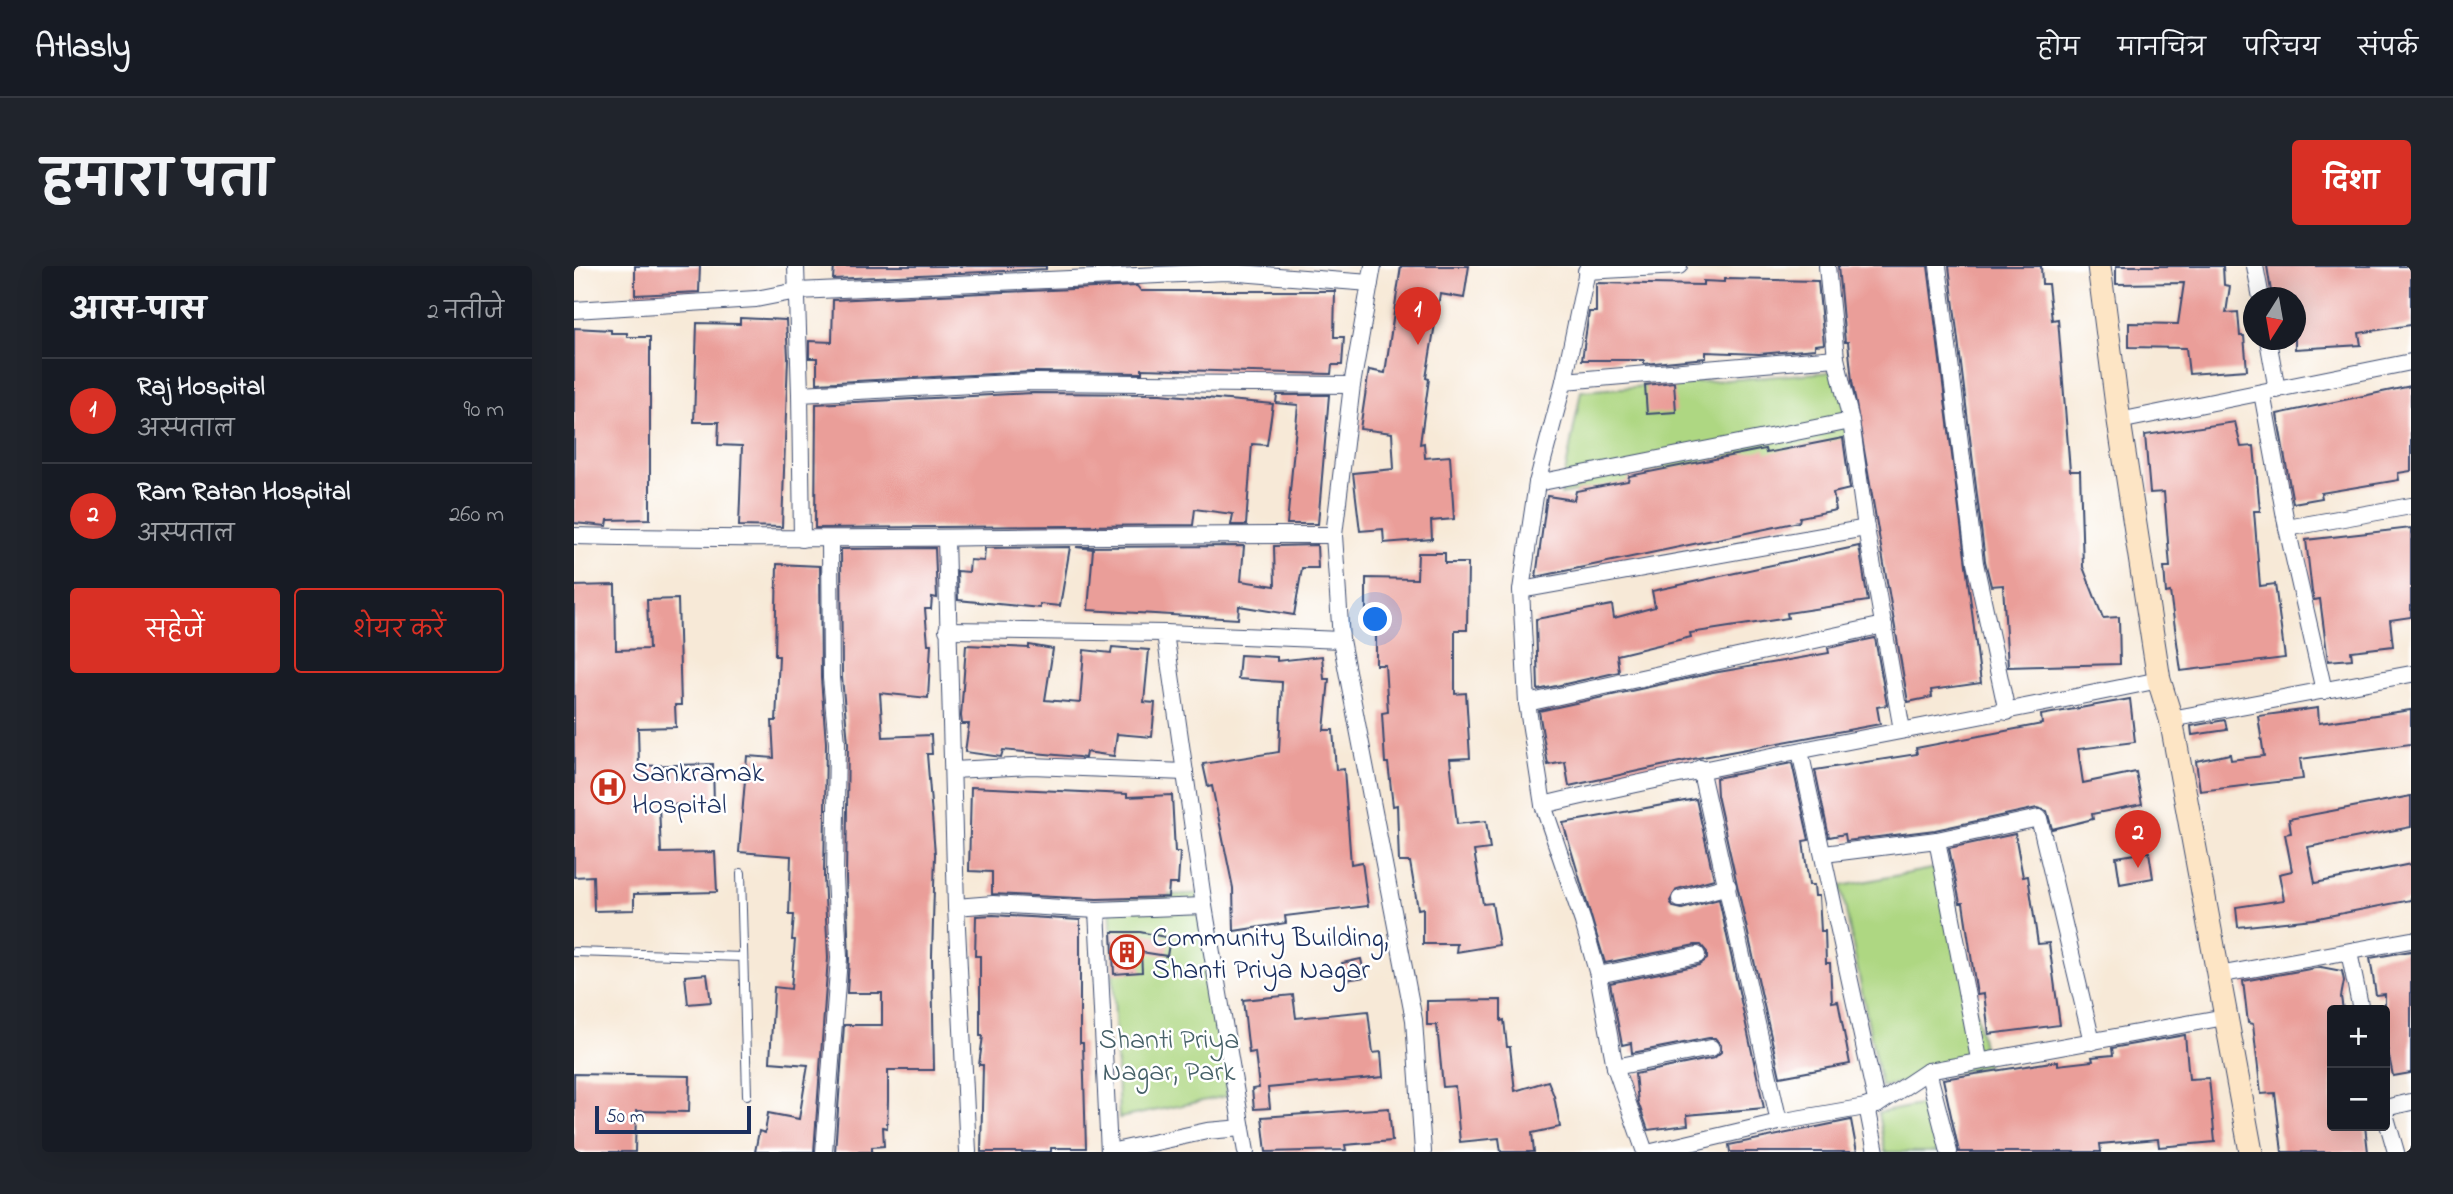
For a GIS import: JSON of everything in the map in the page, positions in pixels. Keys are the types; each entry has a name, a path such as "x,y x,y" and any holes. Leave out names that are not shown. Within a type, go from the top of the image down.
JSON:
{"street":[{"path":"796,266 803,539"},
{"path":"1373,266 1352,385 1334,535 1341,640 1414,1020 1423,1152"},
{"path":"1644,1152 1615,1067 1598,975 1543,805 1527,703 1521,590 1537,483 1564,382 1587,268 1679,266"},
{"path":"1827,266 1836,358 1852,421 1866,528 1902,730"},
{"path":"1938,266 1975,563 2007,712"},
{"path":"2099,266 2119,421 2159,680 2171,719 2251,1152"},
{"path":"2255,266 2259,287"},
{"path":"574,310 755,299 797,291 1226,272 1370,283"},
{"path":"2268,350 2269,392 2287,528 2324,691"},
{"path":"1564,382 1836,358"},
{"path":"2119,421 2411,362"},
{"path":"800,394 1033,382 1352,385"},
{"path":"1537,483 1852,421"},
{"path":"2287,528 2411,506"},
{"path":"1521,590 1866,528"},
{"path":"574,536 830,539 1142,534 1334,535"},
{"path":"946,538 956,907 968,1152"},
{"path":"824,1152 839,958 835,877 837,743 831,678 830,539"},
{"path":"1527,703 1884,625"},
{"path":"947,630 1165,633 1341,640"},
{"path":"1165,633 1204,906 1246,1152"},
{"path":"2171,719 2411,674"},
{"path":"1543,805 1700,768 2007,712 2159,680"},
{"path":"1800,751 1824,854 1872,1106 1876,1152"},
{"path":"953,770 1031,766 1185,772"},
{"path":"1700,768 1779,1122"},
{"path":"1824,854 1937,840 2039,818 2092,1042"},
{"path":"1937,840 1979,1059"},
{"path":"1680,899 1728,886"},
{"path":"956,907 993,904 1097,910 1204,906"},
{"path":"1097,910 1110,1152 1207,1131 1242,1128"},
{"path":"2218,975 2411,940"},
{"path":"2349,952 2360,1005"},
{"path":"1598,975 1697,955"},
{"path":"1652,1152 1779,1122 1872,1106 1928,1071 1979,1059 2092,1042 2225,1017"},
{"path":"1615,1067 1711,1048"},
{"path":"1928,1071 1949,1152"},
{"path":"2390,1107 2411,1102"},
{"path":"2390,1131 2396,1152"}],"lane":[{"path":"741,873 747,1095"},
{"path":"574,952 743,957"}],"green space":[{"path":"1844,371 1854,438 1561,495 1581,391"},
{"path":"1947,866 1987,1066 1881,1087 1841,886"},
{"name":"Shanti Priya Nagar, Park","path":"1205,893 1227,1096 1119,1118 1110,899"},
{"path":"1930,1103 1942,1152 1885,1152 1878,1113"}],"building":[{"path":"635,266 700,266 699,292 635,295"},
{"path":"834,266 1046,266 1046,269 833,279"},
{"path":"1401,266 1469,266 1464,298 1440,294 1426,378 1429,379 1420,444 1424,443 1425,458 1450,456 1454,519 1431,521 1432,539 1384,543 1383,529 1360,531 1353,473 1394,469 1392,433 1360,429 1369,370 1385,373"},
{"path":"1838,266 1928,266 1981,683 1931,690 1932,697 1908,702 1852,381 1848,342 1845,342"},
{"path":"1949,266 2041,266 2042,284 2048,284 2052,320 2058,319 2070,471 2080,471 2083,567 2103,618 2119,617 2120,664 2008,667 2003,585 1991,586 1985,561"},
{"path":"2116,266 2223,266 2224,285 2230,286 2226,313 2238,312 2247,370 2189,374 2186,348 2129,347 2129,323 2178,324 2184,283 2116,284"},
{"path":"2267,266 2411,266 2411,325 2359,333 2361,345 2306,348 2306,287 2270,287"},
{"path":"1724,279 1818,281 1824,344 1815,345 1815,349 1759,354 1706,352 1706,358 1644,364 1644,360 1582,360 1589,312 1596,312 1596,283 1703,285 1703,281 1724,282"},
{"path":"1137,286 1141,291 1335,291 1334,337 1344,337 1342,365 1332,365 1331,374 1142,369 1142,373 1032,372 817,383 817,358 809,358 809,341 832,342 833,300"},
{"path":"740,318 786,320 788,357 782,527 739,526 742,446 718,445 719,422 694,422 697,323 740,324"},
{"path":"574,328 611,330 611,333 627,333 627,337 650,337 650,519 608,520 607,526 574,523"},
{"path":"1674,382 1676,412 1647,414 1645,385"},
{"path":"2411,386 2411,471 2398,473 2399,480 2321,493 2322,498 2293,503 2277,414"},
{"path":"1033,393 1160,394 1273,404 1267,445 1252,444 1246,525 1231,525 1233,514 1195,509 1193,525 815,528 816,404"},
{"path":"1277,395 1329,395 1318,524 1287,524 1298,405 1276,403"},
{"path":"2235,422 2241,447 2254,446 2260,511 2254,511 2260,586 2275,584 2285,658 2181,671 2170,592 2166,593 2164,567 2170,567 2164,492 2150,493 2145,435"},
{"path":"1843,438 1850,489 1833,493 1836,510 1800,517 1799,522 1536,577 1547,496 1574,500 1576,491 1628,481 1629,476 1765,449 1766,453"},
{"path":"2411,528 2411,617 2390,620 2393,646 2351,651 2352,659 2328,661 2320,599 2314,600 2312,592 2306,540"},
{"path":"1317,545 1318,568 1302,568 1294,615 1239,606 1238,619 1088,610 1093,549 1076,547 1244,546 1241,581 1275,586 1274,546"},
{"path":"1859,546 1868,601 1787,613 1788,618 1690,633 1691,637 1617,655 1619,672 1538,690 1536,619 1612,605 1614,618 1655,607 1652,591"},
{"path":"1070,547 1060,606 1040,604 1040,608 958,600 957,571 969,572 970,560 984,561 985,548"},
{"path":"935,548 937,598 932,597 931,609 925,609 928,644 931,644 928,698 880,693 883,737 931,735 932,754 927,754 935,854 932,956 934,1070 888,1070 884,1146 872,1147 872,1152 835,1152 844,1025 882,1025 882,993 847,993 848,743 842,677 841,549"},
{"path":"1418,553 1445,553 1445,563 1468,563 1467,630 1455,630 1455,694 1466,693 1470,758 1450,759 1457,824 1486,821 1490,849 1474,851 1483,904 1492,903 1499,945 1456,952 1457,944 1423,944 1423,908 1418,909 1410,862 1399,862 1397,805 1393,806 1388,763 1385,763 1382,713 1388,712 1385,665 1376,665 1376,626 1366,626 1366,578 1417,579"},
{"path":"777,564 820,566 821,678 826,743 824,877 828,958 814,1152 755,1152 759,1131 765,1133 768,1113 799,1119 808,1065 770,1062 774,987 791,989 795,940 792,940 794,915 789,915 791,856 739,852 747,756 774,758 772,721 776,721 779,656 775,656"},
{"path":"615,585 616,650 649,649 647,600 678,599 681,705 675,705 676,727 638,728 639,766 713,764 714,804 659,805 661,853 715,852 717,892 634,894 634,910 594,911 593,876 574,877 574,586"},
{"path":"1875,638 1887,705 1877,707 1880,724 1698,758 1569,786 1565,762 1548,765 1539,711 1713,673 1829,653 1828,648"},
{"path":"966,645 1029,648 1029,645 1053,649 1045,700 1080,703 1084,650 1111,653 1112,647 1149,650 1144,702 1155,703 1152,737 1117,734 1114,756 1086,752 1085,758 1003,750 1001,757 965,752 969,724 962,724 961,716"},
{"path":"1240,655 1277,657 1277,661 1322,656 1324,679 1329,679 1324,730 1333,730 1336,770 1344,769 1351,864 1362,862 1368,906 1285,916 1286,923 1234,931 1233,888 1212,786 1208,787 1203,764 1279,752 1282,682 1238,679"},
{"path":"2130,699 2135,742 2078,749 2083,783 2136,772 2142,804 2092,814 2093,819 2052,829 2047,811 2037,808 1935,830 1846,841 1845,834 1829,837 1815,770 1917,754 1916,748 2042,724 2041,715"},
{"path":"2318,708 2319,723 2411,710 2411,744 2300,759 2303,779 2200,791 2196,761 2230,754 2231,760 2264,756 2258,716"},
{"path":"2225,720 2227,730 2192,735 2191,726"},
{"path":"1792,763 1809,840 1803,841 1809,885 1814,885 1815,896 1819,896 1821,931 1825,931 1826,963 1830,963 1832,1002 1838,1001 1850,1064 1780,1077 1717,795 1716,778"},
{"path":"971,787 1127,794 1127,797 1172,795 1175,852 1180,852 1178,884 1169,884 1168,897 1097,899 992,894 992,872 969,871"},
{"path":"2411,796 2411,827 2308,847 2315,883 2411,864 2411,900 2313,919 2238,927 2236,907 2284,900 2279,874 2292,871 2285,834 2291,833 2289,819"},
{"path":"1696,799 1714,879 1677,889 1670,901 1673,907 1682,909 1719,899 1764,1108 1687,1115 1688,1125 1648,1130 1638,1102 1635,1074 1714,1058 1721,1052 1721,1045 1715,1038 1709,1038 1632,1053 1631,1043 1622,1045 1610,983 1699,965 1707,959 1707,952 1701,945 1695,945 1605,963 1563,823"},
{"path":"2015,834 2023,877 2028,876 2038,944 2049,943 2060,1025 1989,1034 1984,994 1977,995 1963,903 1960,903 1949,848"},
{"path":"2149,852 2153,878 2120,884 2116,857"},
{"path":"976,916 1080,920 1080,1043 1083,1043 1086,1148 1051,1148 1051,1152 981,1152 983,1065 979,1065 983,1036 980,1036 980,956 975,956"},
{"name":"Community Building, Shanti Priya Nagar","path":"1112,932 1140,932 1170,938 1167,956 1141,952 1142,972 1114,974"},
{"path":"2411,951 2411,1073 2393,1076 2390,1061 2390,1005 2385,1005 2385,994 2376,995 2370,958"},
{"path":"1361,959 1365,977 1345,980 1342,963"},
{"path":"2321,967 2342,971 2342,1005 2327,1005 2327,1131 2366,1131 2368,1152 2282,1152 2275,1093 2261,1094 2253,1024 2248,1023 2243,981"},
{"path":"707,974 711,1002 688,1004 685,976"},
{"path":"1293,995 1296,1018 1368,1011 1373,1053 1381,1052 1383,1077 1268,1088 1270,1108 1254,1109 1252,1089 1259,1088 1255,1052 1249,1053 1243,1000"},
{"path":"1501,1000 1501,1021 1504,1020 1507,1047 1510,1047 1515,1091 1548,1081 1554,1096 1560,1127 1532,1133 1534,1152 1501,1152 1499,1138 1460,1142 1455,1086 1443,1087 1437,1025 1427,1025 1427,1001"},
{"path":"2185,1035 2189,1079 2209,1078 2215,1142 2159,1147 2158,1139 2100,1144 2101,1152 1959,1152 1943,1079 2058,1061 2058,1065 2093,1061 2092,1057 2113,1055 2112,1048"},
{"path":"574,1074 690,1076 689,1112 636,1111 635,1152 574,1152"},
{"path":"1389,1108 1392,1141 1345,1145 1346,1150 1266,1152 1262,1117"},
{"path":"1851,1120 1857,1152 1730,1152 1729,1145"}],"place":[{"name":"Raj Hospital","path":"1418,345"},
{"name":"Sankramak Hospital","path":"608,787"},
{"name":"Ram Ratan Hospital","path":"2138,868"},
{"name":"Community Building, Shanti Priya Nagar","path":"1127,952"}]}
